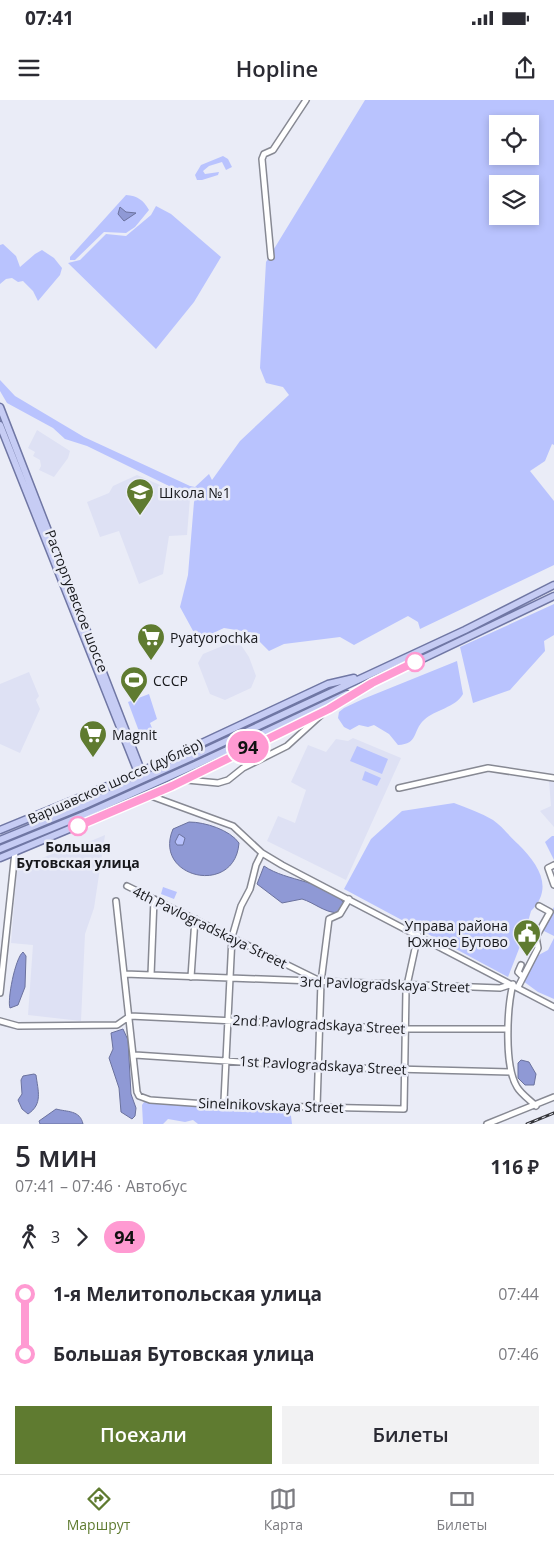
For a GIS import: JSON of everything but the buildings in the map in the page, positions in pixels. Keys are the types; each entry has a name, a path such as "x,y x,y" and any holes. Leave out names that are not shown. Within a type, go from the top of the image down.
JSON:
{"main road":[{"name":"Расторгуевское шоссе","path":"0,407 98,655 139,773"},
{"name":"Расторгуевское шоссе","path":"0,425 139,773"},
{"path":"0,840 83,806 192,757 465,630 554,585"},
{"path":"0,849 195,766 554,596"},
{"name":"Варшавское шоссе (дублёр)","path":"0,830 139,773 328,684 368,675"},
{"name":"Варшавское шоссе (дублёр)","path":"0,858 151,796 329,709 372,683"},
{"path":"139,773 151,796"}],"street":[{"path":"271,257 262,159 264,154 274,150 306,100"},
{"path":"184,780 218,783 228,780 243,768 287,746 329,709"},
{"path":"399,788 488,768 554,778"},
{"path":"171,801 166,796 166,792 172,786"},
{"path":"151,796 171,801 233,826 262,853 282,865 554,1007"},
{"path":"0,993 15,852"},
{"path":"220,1105 224,1101 227,1060 232,937 241,906 250,888 256,864 262,853"},
{"path":"554,865 548,868 554,885"},
{"name":"4th Pavlogradskaya Street","path":"127,886 321,982"},
{"path":"150,975 154,899"},
{"path":"316,1107 321,982 329,919 340,914 349,899"},
{"path":"116,901 135,1055"},
{"path":"536,1106 518,1089 511,1072 508,1002 516,986 524,977 538,948 536,937 550,912 539,906"},
{"path":"191,976 195,919"},
{"path":"404,1070 406,990 410,984 418,935"},
{"path":"529,943 537,942"},
{"path":"521,965 518,972 524,977"},
{"name":"3rd Pavlogradskaya Street","path":"125,974 500,988 516,986"},
{"path":"0,1021 18,1026 117,1025 130,1016"},
{"name":"2nd Pavlogradskaya Street","path":"130,1016 406,1028 508,1029"},
{"name":"1st Pavlogradskaya Street","path":"135,1055 318,1067 511,1072"},
{"name":"Sinelnikovskaya Street","path":"135,1055 139,1096 150,1100 220,1105 404,1109 404,1070"},
{"path":"487,1124 536,1106 554,1097"}],"shaded area":[{"path":"365,100 554,100 554,445 552,444 545,461 530,471 554,501 554,565 420,629 418,622 408,616 354,645 340,637 284,644 269,651 259,641 260,634 224,628 198,640 180,607 188,575 194,502 197,495 169,486 87,446 65,439 53,428 7,403 0,391 0,380 15,396 84,437 195,487 209,474 212,480 240,441 289,395 283,387 266,383 260,368 266,262"},
{"path":"223,156 228,159 232,167 226,170 222,162 209,166 203,171 205,174 219,172 218,175 197,180 195,175 201,165"},
{"path":"126,195 140,199 149,210 135,227 126,233 104,232 75,260 70,260 70,257"},
{"path":"156,206 171,214 221,257 194,302 156,349 68,263 80,260 106,234 126,236 151,215"},
{"path":"120,207 126,212 136,213 124,221 118,214"},
{"path":"3,244 16,256 20,267 42,250 54,258 62,268 60,275 38,301 33,291 23,281 18,282 12,278 6,279 0,284 0,245"},
{"path":"37,430 70,451 68,458 54,477 39,470 41,466 40,460 33,456 35,452 28,448"},
{"name":"Школа №1","path":"137,475 190,498 187,535 169,536 163,574 139,584 119,531 100,537 87,502 109,493 113,486"},
{"path":"554,604 554,635 544,641 545,651 510,690 473,703 460,647"},
{"path":"232,642 241,645 249,657 256,676 251,688 225,700 210,694 198,663 203,654"},
{"path":"457,661 463,694 460,699 424,720 412,740 405,744 398,745 389,734 374,725 368,727 359,725 350,730 344,727 338,718 339,712 344,708"},
{"path":"29,672 39,696 36,700 40,709 20,753 0,744 0,684"},
{"path":"149,694 157,719 150,723 155,736 160,738 143,742 128,702"},
{"path":"353,738 401,758 346,880 267,841 278,816 295,823 306,790 291,782 308,745 326,752 336,739 348,741"},
{"path":"357,746 388,759 382,774 350,761"},
{"path":"365,771 381,778 377,786 362,780"},
{"path":"549,781 554,782 554,827 540,811 551,806"},
{"path":"454,803 496,822 526,852 541,877 543,885 542,894 531,911 524,936 508,977 344,889 371,839 402,811"},
{"path":"189,822 202,823 230,834 239,843 234,860 224,870 211,875 197,875 184,869 174,859 170,846 173,829","holes":["179,834 185,838 183,845 177,845 175,842"]},
{"path":"180,834 186,840 180,846 174,840"},
{"path":"105,835 94,908 85,934 81,1021 28,1015 33,945 11,943 17,869 63,849 65,852"},
{"path":"554,836 554,860 545,842"},
{"path":"264,866 327,890 344,903 338,913 328,911 302,899 282,903 257,884"},
{"path":"163,887 177,892 174,899 161,894"},
{"path":"554,907 554,936 544,931 543,926"},
{"path":"554,938 554,999 538,992 523,981 535,957 548,950"},
{"path":"23,952 26,956 25,987 18,1005 10,1008 12,980 17,962"},
{"path":"123,1029 128,1040 131,1094 136,1108 135,1116 132,1119 121,1112 119,1088 109,1058 113,1049 111,1033"},
{"path":"521,1060 529,1062 536,1074 534,1085 525,1085 518,1078 518,1063"},
{"path":"36,1075 38,1101 33,1110 28,1114 22,1109 18,1100 22,1094 21,1080 23,1076"},
{"path":"144,1102 286,1109 291,1116 292,1124 198,1124 193,1120 185,1122 168,1119 163,1124 143,1124 142,1105"},
{"path":"56,1109 76,1114 83,1124 40,1124 39,1121"}],"railway":[{"path":"527,1124 554,1113"}],"bus line":[{"name":"94","path":"78,826 172,786 329,709 372,683 415,662"}],"place":[{"name":"Школа №1","path":"140,516"},
{"name":"Pyatyorochka","path":"151,661"},
{"name":"СССР","path":"134,704"},
{"name":"Magnit","path":"93,758"},
{"name":"Большая Бутовская улица","path":"78,826"},
{"name":"Управа района Южное Бутово","path":"527,957"}]}
